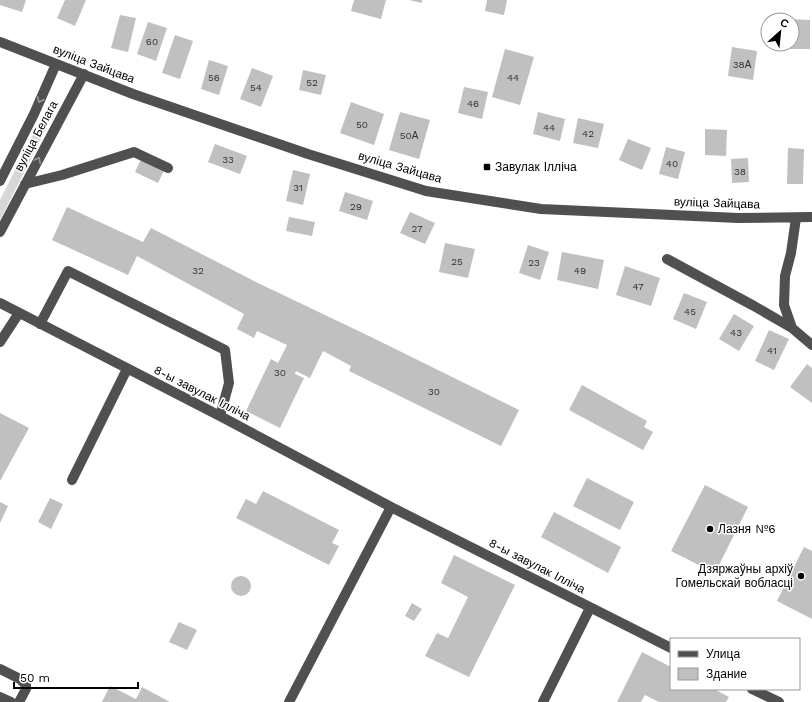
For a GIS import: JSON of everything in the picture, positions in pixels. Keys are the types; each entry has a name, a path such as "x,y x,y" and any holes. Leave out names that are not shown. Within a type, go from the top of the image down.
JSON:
{"street":[{"name":"вуліца Зайцава","path":"0,42 133,94 308,154 426,191 541,209 723,217 812,217"},
{"name":"вуліца Белага","path":"0,181 34,114 56,64"},
{"name":"вуліца Белага","path":"0,232 84,74"},
{"path":"25,184 62,175 134,152 168,168"},
{"path":"792,328 784,305 785,276 791,253 796,218"},
{"path":"667,259 792,328 812,346"},
{"path":"40,324 68,271 225,350 229,383 220,416"},
{"name":"8-ы завулак Ілліча","path":"0,303 220,416 391,507 670,648"},
{"path":"0,342 19,313"},
{"path":"72,480 127,368"},
{"path":"289,702 391,507"},
{"path":"543,702 590,608"},
{"path":"0,669 20,679 26,685 26,689 19,702"},
{"path":"754,690 778,702"},
{"path":"0,697 11,702"}],"shaded area":[{"path":"39,123 47,127 0,220 0,200"}],"building":[{"path":"0,0 26,0 22,12 0,5"},
{"path":"65,0 86,0 75,26 57,18"},
{"path":"354,0 386,0 381,19 351,11"},
{"path":"409,0 422,0 422,3"},
{"path":"487,0 507,0 504,15 485,11"},
{"path":"120,15 136,18 128,52 111,48"},
{"path":"800,19 810,20 810,49 800,49"},
{"path":"148,22 167,28 156,61 137,54"},
{"path":"175,35 193,41 180,79 162,73"},
{"path":"732,47 757,51 753,80 728,76"},
{"path":"505,49 534,57 520,105 492,97"},
{"path":"209,60 228,66 219,95 201,89"},
{"path":"252,68 273,76 261,107 240,99"},
{"path":"303,70 326,75 321,95 299,90"},
{"path":"464,87 488,92 482,119 458,113"},
{"path":"351,102 384,114 374,145 340,133"},
{"path":"400,112 430,120 419,159 389,150"},
{"path":"538,112 565,119 560,141 533,134"},
{"path":"578,118 604,124 598,148 573,143"},
{"path":"705,129 727,130 726,156 705,155"},
{"path":"628,139 651,148 642,170 619,160"},
{"path":"215,144 247,156 240,174 208,162"},
{"path":"666,147 685,152 678,179 659,174"},
{"path":"788,148 804,149 803,184 787,184"},
{"path":"142,157 165,168 158,183 135,172"},
{"path":"748,158 749,182 732,183 731,159"},
{"path":"293,170 310,174 303,205 286,201"},
{"path":"345,192 373,201 367,220 339,211"},
{"path":"67,207 143,242 151,228 260,284 519,410 501,446 349,371 351,366 323,351 310,378 296,371 295,374 304,378 280,428 246,411 271,359 278,363 287,345 257,331 254,338 237,329 244,314 137,256 128,275 52,240"},
{"path":"410,212 435,223 425,244 400,233"},
{"path":"289,217 315,222 312,236 286,231"},
{"path":"445,243 475,249 468,278 439,272"},
{"path":"528,245 549,252 540,280 519,273"},
{"path":"562,252 604,260 598,289 557,280"},
{"path":"625,266 660,278 651,306 616,295"},
{"path":"684,293 707,302 696,329 673,319"},
{"path":"734,314 754,326 739,351 719,339"},
{"path":"769,330 789,339 774,370 755,361"},
{"path":"807,364 812,368 812,403 790,387"},
{"path":"582,385 647,421 644,427 653,432 643,450 569,410"},
{"path":"0,413 29,428 0,481"},
{"path":"587,478 634,502 620,530 573,506"},
{"name":"Лазня №6","path":"705,485 748,507 715,573 671,551"},
{"path":"263,491 339,530 332,543 339,546 329,565 236,518 246,499 256,504"},
{"path":"50,498 63,504 51,529 38,522"},
{"path":"0,502 8,506 0,523"},
{"path":"554,512 621,547 608,573 541,537"},
{"name":"Дзяржаўны архіў Гомельскай вобласці","path":"804,547 812,551 812,619 777,601"},
{"path":"454,555 515,585 469,677 425,656 437,633 448,638 468,597 441,583"},
{"path":"241,576 248,579 251,586 248,593 241,596 234,593 231,586 234,579"},
{"path":"412,603 422,609 414,621 405,616"},
{"path":"179,622 197,630 187,650 169,642"},
{"path":"642,652 670,666 670,690 716,690 729,697 726,702 659,702 645,695 641,702 617,702"},
{"path":"110,686 136,699 142,687 170,702 102,702"}],"place":[{"name":"Завулак Ілліча","path":"487,167"},
{"name":"Лазня №6","path":"710,529"},
{"name":"Дзяржаўны архіў Гомельскай вобласці","path":"801,576"}]}
